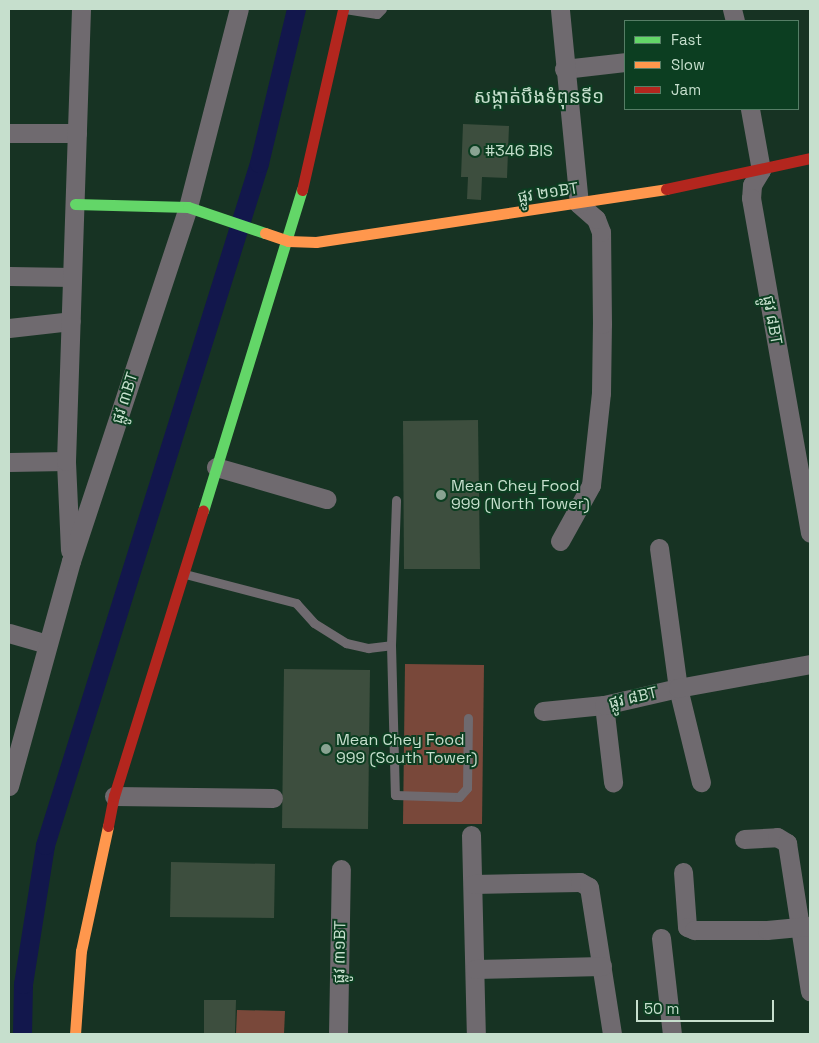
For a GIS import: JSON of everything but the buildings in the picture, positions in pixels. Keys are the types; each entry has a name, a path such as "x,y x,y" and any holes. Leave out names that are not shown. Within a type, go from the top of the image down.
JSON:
{"street":[{"path":"71,561 66,461 81,9"},
{"name":"ផ្លូវ ៣BT","path":"10,778 71,561 195,210 238,9"},
{"path":"74,1034 81,951 114,796 182,574 288,241 315,139 343,9"},
{"path":"560,9 564,69 578,204 596,219 601,232 601,392 591,485 560,541"},
{"path":"564,69 624,62"},
{"path":"750,110 761,170"},
{"path":"9,133 77,133"},
{"name":"ផ្លូវ ២១BT","path":"75,204 195,210 288,241 352,239 578,204 761,170 810,158"},
{"name":"ផ្លូវ ៨BT","path":"761,170 752,185 751,198 810,533"},
{"path":"9,276 72,277"},
{"path":"9,328 71,321"},
{"path":"9,462 66,461"},
{"path":"216,467 326,498"},
{"path":"659,548 678,688 701,782"},
{"path":"9,633 47,644"},
{"name":"ផ្លូវ ៨BT","path":"543,711 604,705 678,688 810,664"},
{"path":"604,705 613,782"},
{"path":"114,796 273,798"},
{"path":"471,835 476,1034"},
{"path":"744,839 777,837 787,843 805,928 810,991"},
{"name":"ផ្លូវ ៣១BT","path":"338,1034 341,869"},
{"path":"683,872 687,926 694,930 805,928"},
{"path":"473,884 580,882 589,887 612,1034"},
{"path":"662,938 672,1034"},
{"path":"475,970 602,966"}],"lane":[{"path":"343,9 377,14 382,9"},
{"path":"396,500 391,645 395,795 459,797 467,788 468,718"},
{"path":"182,574 296,603 314,622 346,642 368,648 391,645"}],"shaded area":[{"path":"405,664 484,665 482,824 403,824"},
{"path":"237,1010 285,1011 284,1034 236,1034"}],"waterway":[{"path":"22,1034 23,984 45,845 259,163 296,9"}],"traffic: fast":[{"path":"203,511 302,190"},
{"path":"75,204 188,207 265,233"}],"traffic: slow":[{"path":"265,233 288,241 316,242 666,189"},
{"path":"75,1034 81,951 108,826"}],"traffic: jam":[{"path":"302,190 343,9"},
{"path":"666,189 810,158"},
{"path":"108,826 114,796 203,511"}],"place":[{"name":"#346 BIS","path":"475,151"},
{"name":"Mean Chey Food 999 (North Tower)","path":"441,495"},
{"name":"Mean Chey Food 999 (South Tower)","path":"326,749"}],"district":[{"name":"សង្កាត់បឹងទំពុនទី១","path":"539,97"}]}
